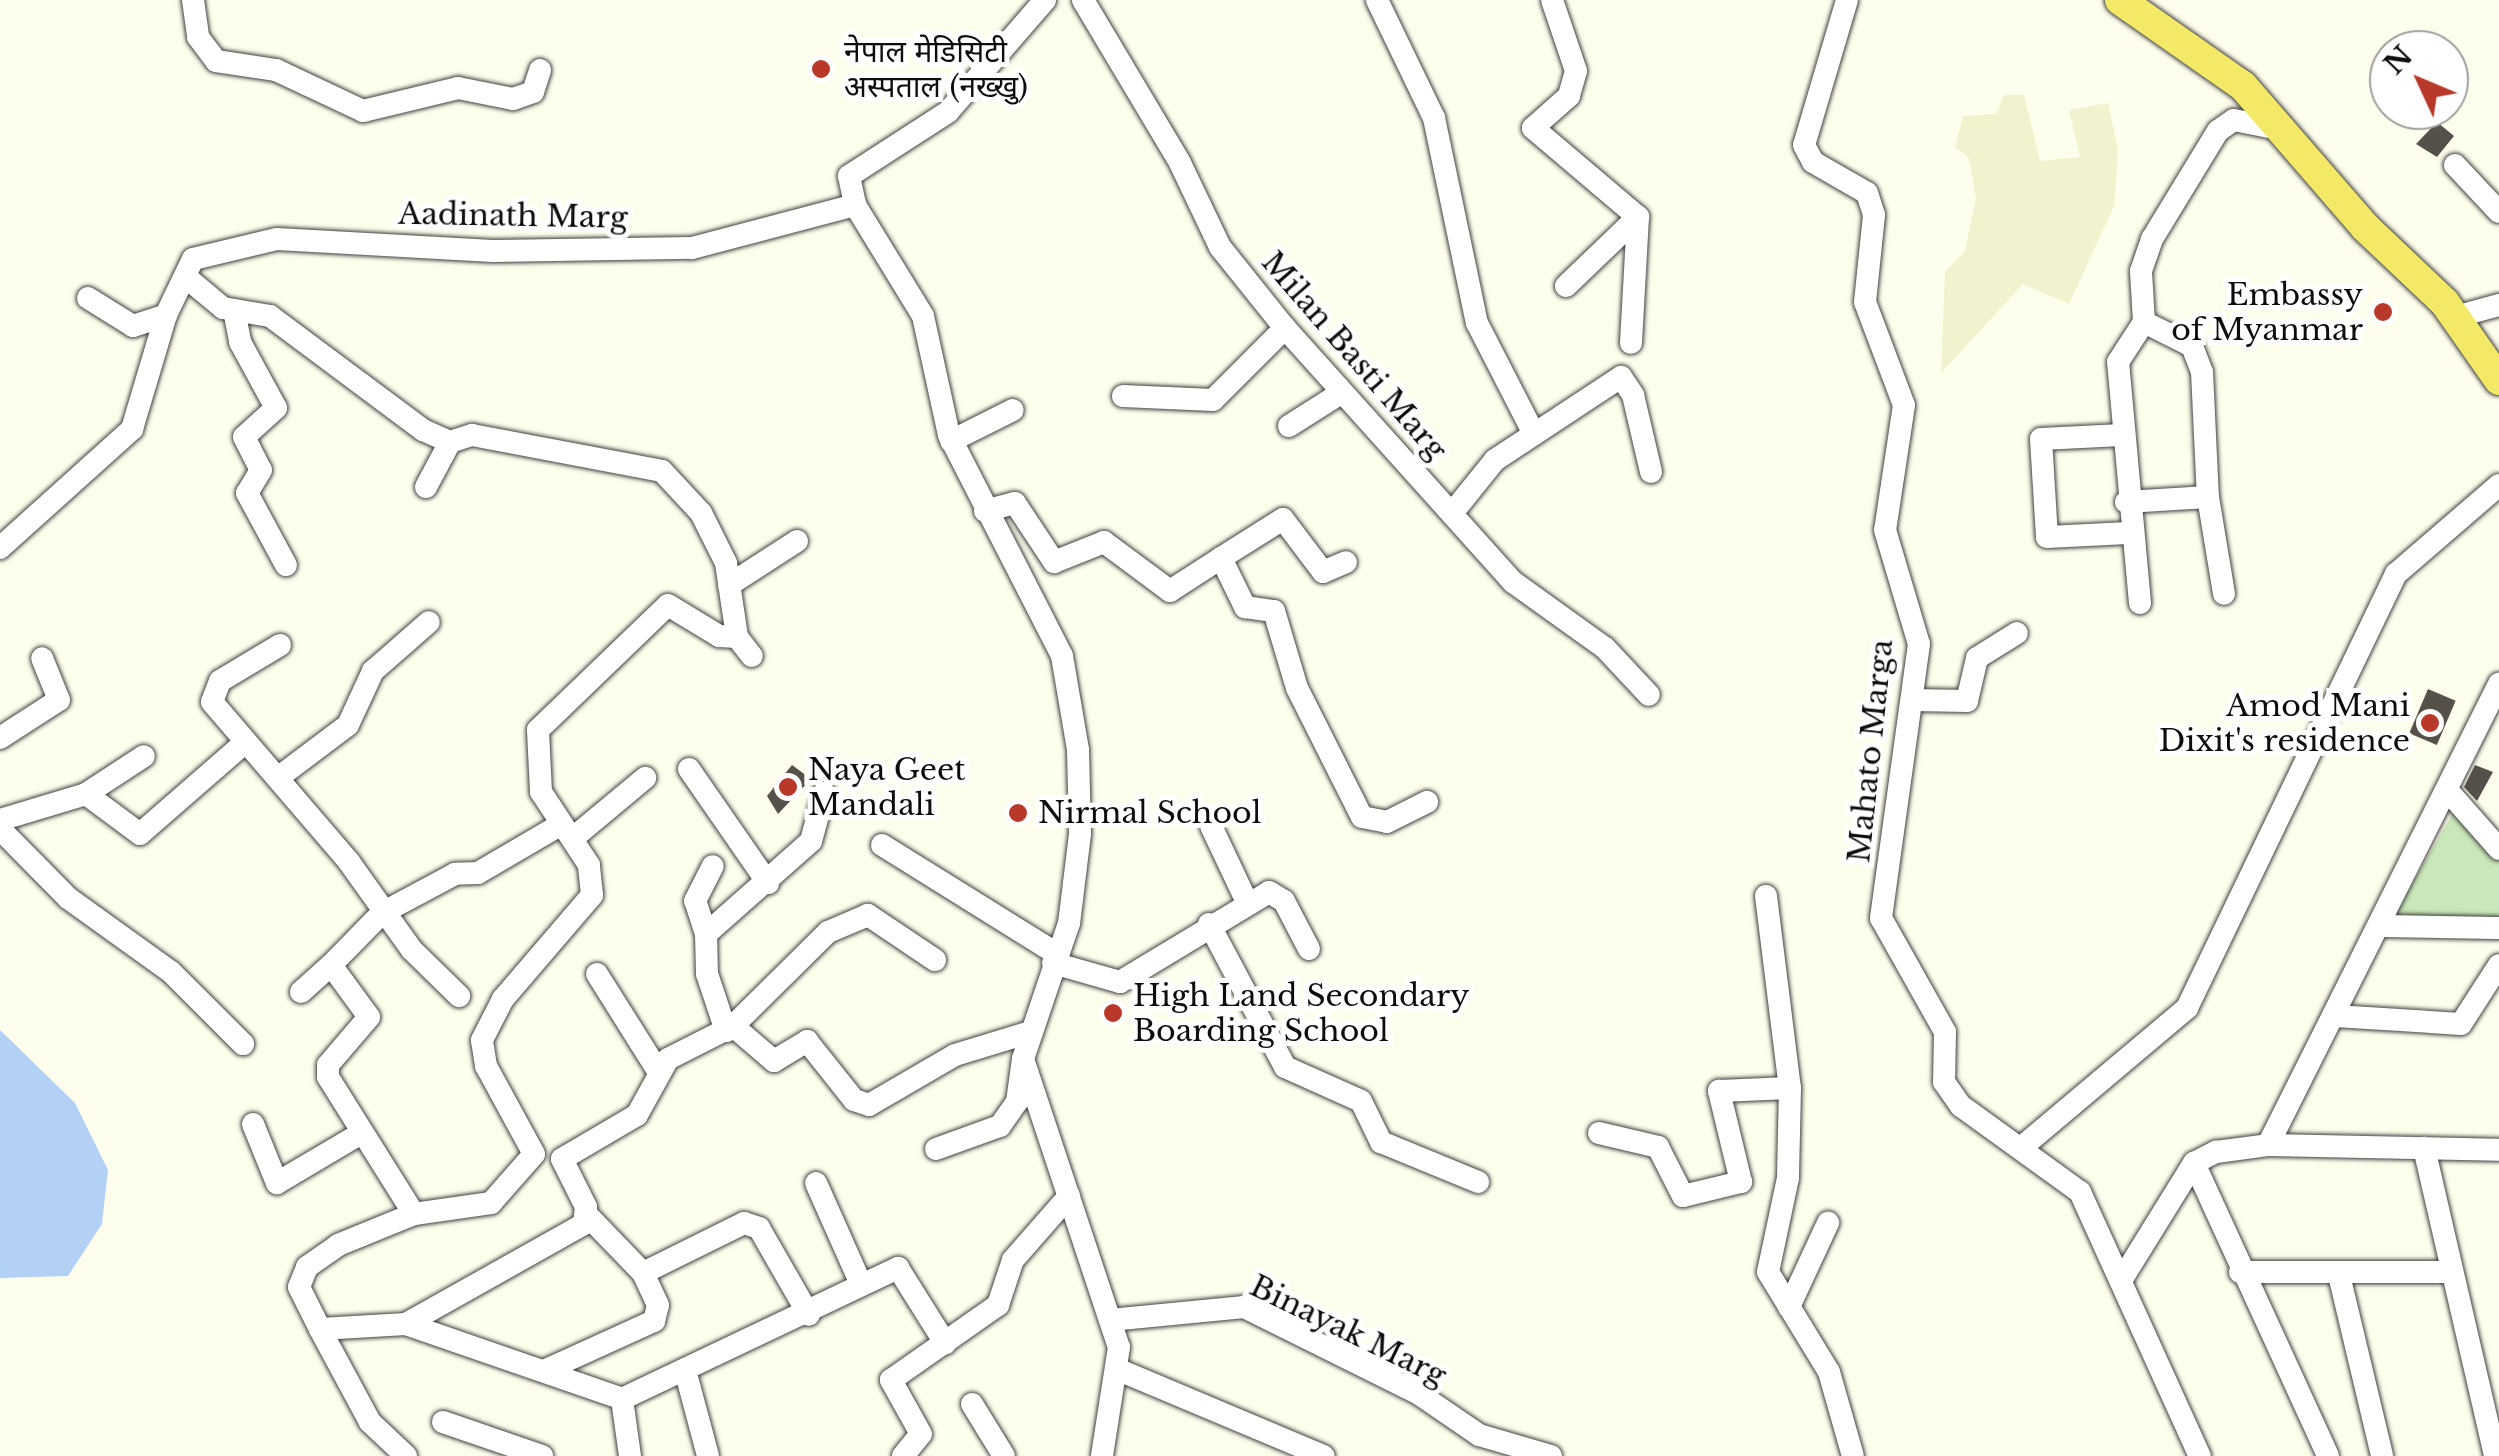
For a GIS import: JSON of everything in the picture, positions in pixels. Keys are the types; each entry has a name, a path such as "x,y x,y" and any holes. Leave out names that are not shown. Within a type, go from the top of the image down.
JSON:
{"main road":[{"path":"2120,0 2243,86 2278,129 2455,317 2499,380"}],"street":[{"path":"194,0 198,37 216,61 276,70 363,111 458,88 513,99 534,92 540,70"},
{"path":"936,1150 1000,1126 1017,1102 1030,1032 1055,959 1080,834 1078,750 1062,656 951,441 922,316 855,205 850,176 948,112 1045,0"},
{"name":"Milan Basti Marg","path":"1083,0 1180,163 1220,247 1285,328 1513,582 1606,648 1649,695"},
{"path":"1377,0 1434,118 1477,323 1534,434"},
{"path":"1552,0 1576,71 1568,96 1535,134 1638,217"},
{"name":"Mahato Marga","path":"1847,0 1804,145 1813,162 1867,193 1874,215 1865,302 1904,405 1885,530 1919,644 1881,918 1945,1032 1944,1082 1961,1106 2080,1192 2200,1456"},
{"path":"2140,603 2128,533 2118,362 2144,322 2141,271 2152,239 2218,130 2234,120 2278,129"},
{"path":"2455,165 2499,212"},
{"name":"Aadinath Marg","path":"185,281 193,258 277,239 493,250 692,248 855,205"},
{"path":"1566,286 1638,217"},
{"path":"1631,343 1638,217"},
{"path":"0,548 132,430 166,315 185,281 234,310 270,316 422,430 450,442 472,436 662,471 701,513 729,585 744,647 668,606 549,717 533,745 541,792 589,865 592,895 503,1000 482,1040 486,1066 534,1154"},
{"path":"88,298 133,326 166,315"},
{"path":"2455,317 2499,305"},
{"path":"234,310 240,342 276,408 244,437 261,465 247,493 286,565"},
{"path":"2144,322 2192,346 2202,372 2208,497 2224,594"},
{"path":"1124,396 1213,400 1285,328"},
{"path":"1453,512 1495,460 1622,377 1634,395 1651,472"},
{"path":"1289,426 1342,393"},
{"path":"951,441 1014,410"},
{"path":"2122,435 2041,438 2042,458 2047,538 2128,533"},
{"path":"426,488 450,442"},
{"path":"2022,1147 2187,1008 2396,574 2499,485"},
{"path":"2126,502 2208,497"},
{"path":"985,512 1014,503 1054,562 1104,542 1170,591 1283,519 1323,572 1346,562"},
{"path":"729,585 797,540"},
{"path":"1221,558 1245,607 1274,611 1297,688 1362,817 1387,822 1427,802"},
{"path":"279,778 348,724 374,671 428,622"},
{"path":"1914,700 1967,701 1976,658 2017,633"},
{"path":"280,645 212,691 242,744 279,778 382,912 459,996"},
{"path":"0,738 59,700 42,658"},
{"path":"2268,1145 2448,791 2494,714 2499,684"},
{"path":"86,794 140,834 242,744"},
{"path":"0,820 86,794 144,756"},
{"path":"690,769 768,882"},
{"path":"301,992 382,912 455,874 478,874 566,831 645,778"},
{"path":"2448,791 2499,849"},
{"path":"706,934 811,841 824,793"},
{"path":"1211,826 1246,900"},
{"path":"0,829 68,898 171,972 243,1044"},
{"path":"882,845 1055,959 1120,982 1246,900 1275,893 1309,949"},
{"path":"713,866 695,901 706,934 707,974 730,1028 774,1060 807,1041 854,1100 868,1106 956,1055 1030,1032"},
{"path":"1766,896 1790,1088 1788,1178 1768,1272 1828,1372 1853,1456"},
{"path":"534,1154 562,1159 637,1114 658,1071 730,1028 828,932 862,916 935,960"},
{"path":"1209,924 1285,1066 1360,1100 1381,1142 1478,1182"},
{"path":"2381,926 2499,928"},
{"path":"330,965 369,1016 328,1066 360,1134 414,1214"},
{"path":"2335,1016 2461,1024 2499,965"},
{"path":"597,974 658,1071"},
{"path":"1023,1059 1110,1320 1119,1370 1102,1455"},
{"path":"1600,1133 1658,1147 1684,1196 1741,1182 1720,1091 1790,1088"},
{"path":"254,1124 277,1183 360,1134"},
{"path":"2122,1279 2194,1162 2268,1145 2499,1150"},
{"path":"2424,1148 2495,1456"},
{"path":"406,1456 370,1422 320,1328 299,1287 307,1267 338,1245 414,1214 491,1203 534,1154"},
{"path":"546,1370 654,1321 658,1305 643,1273 588,1216 562,1159"},
{"path":"2194,1162 2240,1272 2328,1456"},
{"path":"816,1183 861,1284"},
{"path":"903,1456 921,1434 890,1380 998,1305 1013,1260 1069,1196"},
{"path":"406,1324 588,1216"},
{"path":"643,1273 752,1221 808,1315"},
{"path":"1789,1307 1828,1223"},
{"path":"320,1328 406,1324 622,1398 808,1315 898,1268 944,1343"},
{"path":"2240,1272 2452,1272"},
{"path":"2338,1275 2382,1456"},
{"name":"Binayak Marg","path":"1110,1320 1244,1307 1419,1394 1479,1434 1552,1456"},
{"path":"685,1370 708,1456"},
{"path":"1119,1370 1324,1456"},
{"path":"622,1398 630,1456"},
{"path":"972,1404 1004,1456"},
{"path":"444,1422 542,1456"}],"green space":[{"path":"2004,95 2024,95 2040,161 2080,157 2069,110 2108,103 2118,149 2114,206 2069,304 2023,284 1941,373 1945,272 1965,251 1976,198 1969,158 1955,147 1963,116 1996,114"},
{"path":"2454,811 2499,860 2499,921 2400,920 2396,913"}],"water":[{"path":"0,1030 75,1103 108,1170 102,1224 68,1276 0,1278"}],"building":[{"path":"2429,130 2447,130 2454,136 2437,157 2416,144"},
{"name":"Amod Mani Dixit's residence","path":"2428,689 2456,701 2437,745 2409,733"},
{"name":"Naya Geet Mandali","path":"792,765 811,779 778,814 767,796"},
{"path":"2475,765 2493,772 2477,801 2464,787"}],"place":[{"name":"नेपाल मेडिसिटी अस्पताल (नख्खु)","path":"821,69"},
{"name":"Embassy of Myanmar","path":"2383,312"},
{"name":"Amod Mani Dixit's residence","path":"2430,723"},
{"name":"Naya Geet Mandali","path":"788,787"},
{"name":"Nirmal School","path":"1018,813"},
{"name":"High Land Secondary Boarding School","path":"1113,1013"}]}
